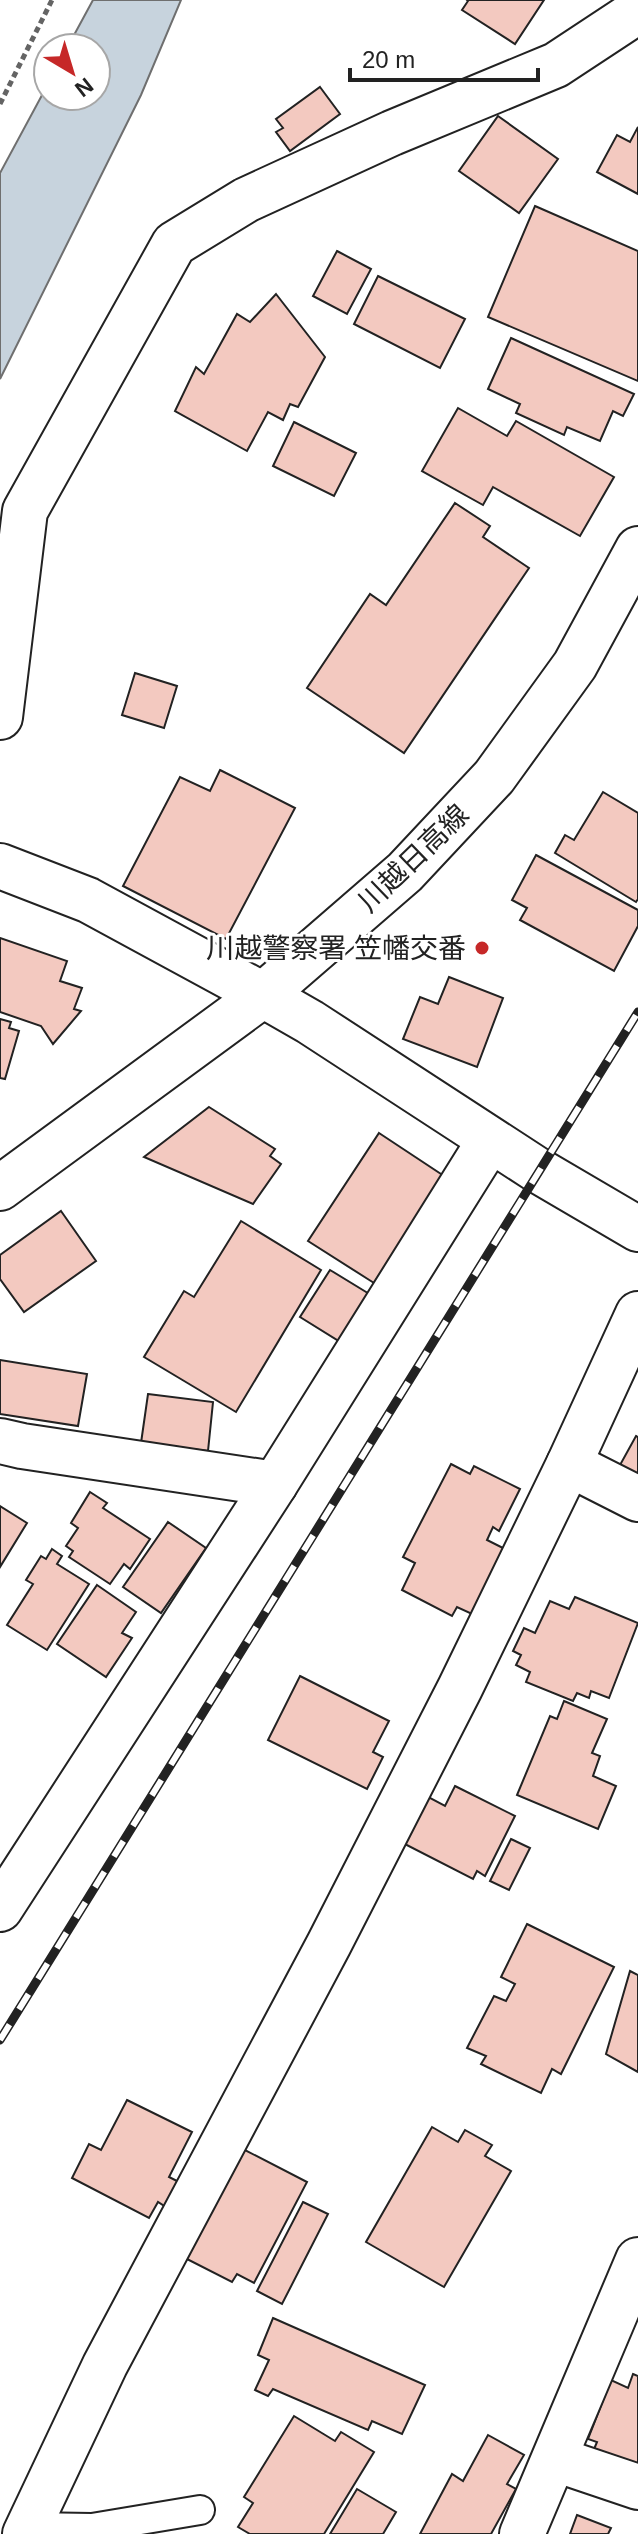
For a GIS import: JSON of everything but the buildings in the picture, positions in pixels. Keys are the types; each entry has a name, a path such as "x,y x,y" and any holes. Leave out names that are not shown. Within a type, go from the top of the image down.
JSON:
{"street":[{"path":"0,717 25,511 174,244 246,200 392,133 556,65 638,11"},
{"name":"川越日高線","path":"0,1188 263,995 405,872 494,777 575,665 638,549"},
{"path":"0,866 88,900 263,995 310,1022 490,1140 638,1229"},
{"path":"0,1909 275,1484 490,1140"},
{"path":"26,2531 105,2365 329,1944 453,1702 638,1314"},
{"path":"0,1441 275,1484"},
{"path":"569,1464 638,1499"},
{"path":"522,2534 638,2260"},
{"path":"555,2459 638,2487"}],"lane":[{"path":"26,2531 92,2528 200,2510"}],"path":[{"path":"0,104 52,0"}],"shaded area":[{"path":"93,0 181,0 141,95 0,379 0,173 33,112 112,112 112,32 76,32"}],"railway":[{"path":"0,2040 638,1012"}],"place":[{"name":"川越警察署 笠幡交番","path":"482,948"}]}
